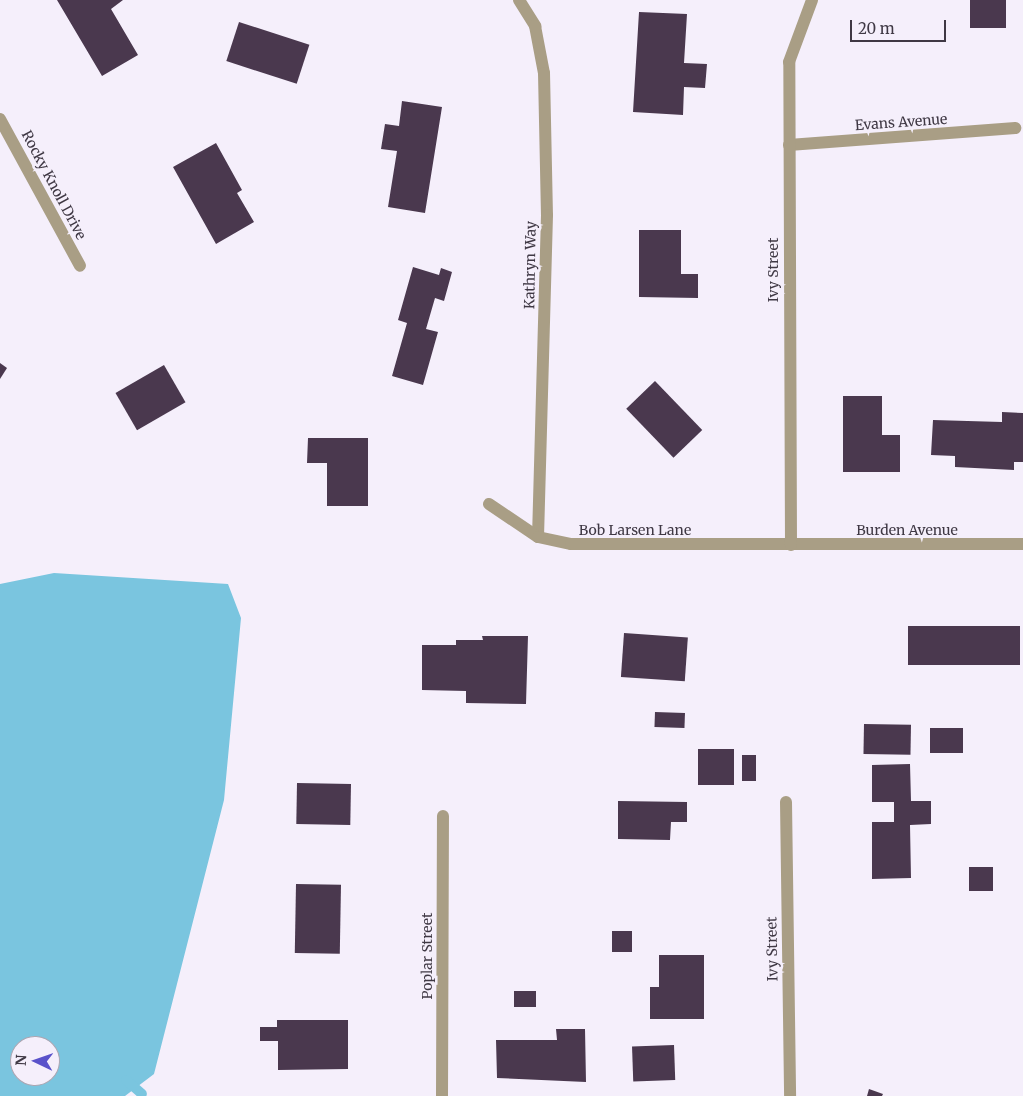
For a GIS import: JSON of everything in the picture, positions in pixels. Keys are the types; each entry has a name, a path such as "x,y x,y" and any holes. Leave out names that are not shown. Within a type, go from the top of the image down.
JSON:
{"street":[{"name":"Kathryn Way","path":"519,0 535,26 544,73 546,215 538,537"},
{"name":"Ivy Street","path":"790,545 789,62 812,0"},
{"name":"Rocky Knoll Drive","path":"0,119 80,266"},
{"name":"Evans Avenue","path":"789,145 1015,128"},
{"name":"Bob Larsen Lane","path":"489,504 538,537 571,544 790,545"},
{"name":"Burden Avenue","path":"790,545 1023,544"},
{"name":"Ivy Street","path":"786,802 790,1096"},
{"name":"Poplar Street","path":"442,1096 443,816"}],"water":[{"path":"54,573 228,584 241,618 224,800 154,1074 125,1096 0,1096 0,584"}],"building":[{"path":"57,0 123,0 111,9 138,55 102,76"},
{"path":"970,0 1006,0 1006,28 970,28"},
{"path":"639,12 687,14 684,63 707,64 705,88 684,87 683,115 633,112"},
{"path":"239,22 309,45 297,84 226,61"},
{"path":"402,101 442,107 425,213 388,207 397,151 381,149 385,124 399,126"},
{"path":"216,143 242,190 237,193 254,222 216,244 173,167"},
{"path":"639,230 681,230 681,274 698,274 698,298 639,297"},
{"path":"413,267 439,275 441,268 452,272 444,301 435,298 426,329 438,332 423,385 392,376 407,323 398,320"},
{"path":"0,363 7,368 0,379"},
{"path":"164,365 186,402 137,430 116,393"},
{"path":"655,381 702,430 673,458 626,409"},
{"path":"843,396 882,396 882,435 900,435 900,472 843,472"},
{"path":"1002,412 1023,413 1023,462 1014,462 1014,470 955,467 955,456 931,455 933,420 1002,422"},
{"path":"308,438 368,438 368,506 327,506 327,463 307,463"},
{"path":"908,626 1020,626 1020,665 908,665"},
{"path":"624,633 688,637 685,681 621,677"},
{"path":"482,636 528,636 526,704 466,703 466,691 422,690 422,645 456,645 456,640 483,640"},
{"path":"655,712 685,713 684,728 654,727"},
{"path":"864,724 911,725 910,755 863,754"},
{"path":"930,728 963,728 963,753 930,753"},
{"path":"698,749 734,749 734,785 698,785"},
{"path":"742,755 756,755 756,781 742,781"},
{"path":"910,764 911,801 931,801 931,824 910,825 911,878 872,879 872,822 894,822 894,802 872,802 872,765"},
{"path":"297,783 351,784 350,825 296,824"},
{"path":"618,801 687,802 687,822 671,822 670,840 618,839"},
{"path":"969,867 993,867 993,891 969,891"},
{"path":"296,884 341,885 340,954 295,953"},
{"path":"612,931 632,931 632,952 612,952"},
{"path":"659,955 704,955 704,1019 650,1019 650,987 659,987"},
{"path":"514,991 536,991 536,1007 514,1007"},
{"path":"277,1020 348,1020 348,1069 278,1070 278,1041 260,1041 260,1027 277,1027"},
{"path":"556,1029 585,1029 586,1082 497,1078 496,1040 557,1040"},
{"path":"674,1045 675,1080 633,1081 632,1046"},
{"path":"869,1089 883,1094 882,1096 867,1096"}],"waterway":[{"path":"126,1080 142,1094"}]}
